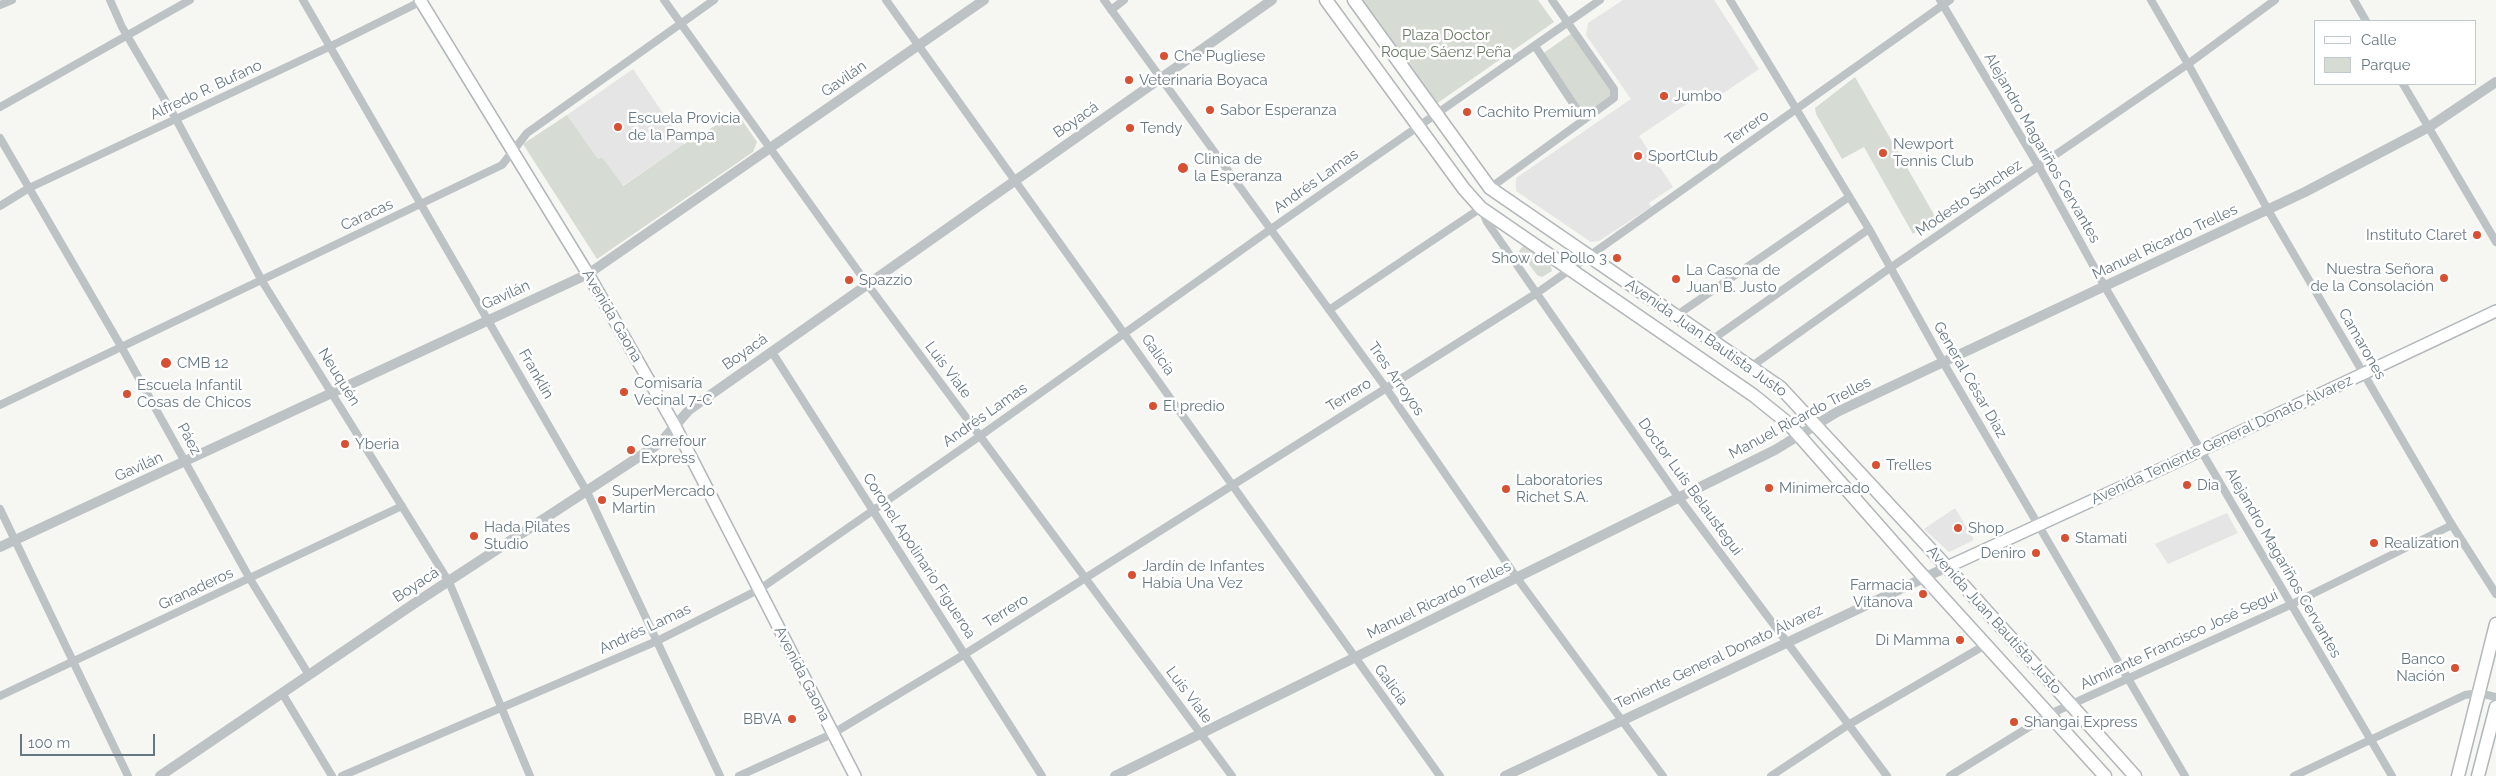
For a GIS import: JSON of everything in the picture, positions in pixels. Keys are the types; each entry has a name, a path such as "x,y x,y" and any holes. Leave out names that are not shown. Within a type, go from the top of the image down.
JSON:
{"main road":[{"name":"Avenida Juan Bautista Justo","path":"1326,0 1464,189 1481,208 1753,395 1800,435 1924,577 2105,776"},
{"name":"Avenida Juan Bautista Justo","path":"1354,0 1490,188 1587,256 1713,339 1781,388 1816,423 2135,776"},
{"name":"Avenida Gaona","path":"422,1 588,274 675,426 855,776"},
{"name":"Avenida Teniente General Donato Álvarez","path":"1947,567 2202,450 2496,311"},
{"path":"2458,776 2496,624"},
{"path":"2478,776 2496,707"}],"street":[{"path":"0,5 12,0"},
{"name":"Neuquén","path":"110,0 127,35 176,119 262,281 449,582 530,776"},
{"path":"0,107 190,0"},
{"name":"Franklin","path":"303,0 329,48 423,204 587,492 720,776"},
{"name":"Luis Viale","path":"664,0 868,285 1232,776"},
{"name":"Caracas","path":"0,405 502,166 527,133 714,0"},
{"name":"Galicia","path":"886,0 1125,332 1440,776"},
{"name":"Gavilán","path":"0,547 187,462 332,392 588,274 984,0"},
{"name":"Tres Arroyos","path":"1104,0 1386,388 1517,578 1663,776"},
{"path":"1111,10 1124,0"},
{"name":"Boyacá","path":"160,776 660,443 689,410 1272,0"},
{"path":"1490,188 1614,98 1614,89 1552,0"},
{"name":"Andrés Lamas","path":"342,776 657,641 760,589 1600,0"},
{"name":"General César Díaz","path":"1730,0 1798,109 1869,229 1943,362 2185,776"},
{"name":"Terrero","path":"739,776 832,734 965,654 1536,293 1798,109 1942,2 1950,0"},
{"name":"Camarones","path":"2151,0 2268,210 2363,374 2452,525 2496,594"},
{"name":"Modesto Sánchez","path":"1752,366 1890,268 2188,64 2274,0"},
{"path":"2354,0 2365,20"},
{"name":"Alfredo R. Bufano","path":"0,206 29,188 329,48 422,1"},
{"name":"Alejandro Magariños Cervantes","path":"1942,2 2039,167 2105,287 2392,776"},
{"path":"1535,46 1584,120"},
{"name":"Manuel Ricardo Trelles","path":"1115,776 1775,450 1816,423 2268,210 2429,127 2496,82"},
{"path":"2405,85 2496,242"},
{"name":"Páez","path":"0,138 187,462 250,579 309,675"},
{"path":"1677,315 1849,197"},
{"path":"1329,310 1481,208"},
{"name":"Doctor Luis Belaustegui","path":"1481,208 1487,222 1679,498 1887,776"},
{"path":"1713,339 1869,229"},
{"name":"Coronel Apolinario Figueroa","path":"772,352 1042,776"},
{"name":"Granaderos","path":"0,696 402,506"},
{"path":"0,509 72,663 128,776"},
{"name":"Almirante Francisco José Seguí","path":"1950,776 2050,714 2290,605 2452,525"},
{"name":"Teniente General Donato Álvarez","path":"1504,776 1621,719 1947,567"},
{"path":"1771,776 1848,725 1986,644"},
{"path":"282,693 332,776"},
{"path":"2294,776 2465,695 2479,693 2496,697"}],"shaded area":[{"name":"Jumbo","path":"1623,0 1714,0 1759,69 1710,102 1703,93 1639,136 1673,187 1649,203 1651,207 1599,241 1591,242 1516,191 1516,178 1631,99 1586,35 1588,23"},
{"path":"633,69 684,144 622,186 602,157 598,159 567,115"},
{"path":"1955,508 1974,540 1949,552 1924,529"},
{"path":"2227,513 2238,533 2168,564 2155,544"}],"green space":[{"name":"Plaza Doctor Roque Sáenz Peña","path":"1361,0 1538,0 1554,22 1436,104"},
{"path":"1572,33 1616,96 1582,119 1538,57"},
{"name":"Newport Tennis Club","path":"1855,77 1936,218 1913,234 1864,147 1842,159 1816,114 1815,108"},
{"path":"737,113 757,142 753,152 597,259 523,144 567,115 598,159 602,157 623,186 684,144"},
{"path":"1524,245 1550,262 1552,271 1542,277 1537,275 1519,251"}],"place":[{"name":"Che Pugliese","path":"1164,56"},
{"name":"Veterinaria Boyaca","path":"1129,80"},
{"name":"Jumbo","path":"1664,96"},
{"name":"Sabor Esperanza","path":"1210,110"},
{"name":"Cachito Premium","path":"1467,112"},
{"name":"Escuela Provicia de la Pampa","path":"618,127"},
{"name":"Tendy","path":"1130,128"},
{"name":"Newport Tennis Club","path":"1883,153"},
{"name":"SportClub","path":"1638,156"},
{"name":"Clinica de la Esperanza","path":"1183,168"},
{"name":"Instituto Claret","path":"2477,235"},
{"name":"Show del Pollo 3","path":"1617,258"},
{"name":"Nuestra Señora de la Consolación","path":"2444,278"},
{"name":"La Casona de Juan B. Justo","path":"1676,279"},
{"name":"Spazzio","path":"849,280"},
{"name":"CMB 12","path":"166,363"},
{"name":"Comisaría Vecinal 7-C","path":"624,392"},
{"name":"Escuela Infantil Cosas de Chicos","path":"127,394"},
{"name":"El predio","path":"1153,406"},
{"name":"Yberia","path":"345,444"},
{"name":"Carrefour Express","path":"631,450"},
{"name":"Trelles","path":"1876,465"},
{"name":"Dia","path":"2187,485"},
{"name":"Minimercado","path":"1769,488"},
{"name":"Laboratories Richet S.A.","path":"1506,489"},
{"name":"SuperMercado Martin","path":"602,500"},
{"name":"Shop","path":"1958,528"},
{"name":"Hada Pilates Studio","path":"474,536"},
{"name":"Stamati","path":"2065,538"},
{"name":"Realization","path":"2374,543"},
{"name":"Deniro","path":"2036,553"},
{"name":"Jardín de Infantes Había Una Vez","path":"1132,575"},
{"name":"Farmacia Vitanova","path":"1923,594"},
{"name":"Di Mamma","path":"1960,640"},
{"name":"Banco Nación","path":"2455,668"},
{"name":"BBVA","path":"792,719"},
{"name":"Shangai Express","path":"2014,722"}]}
